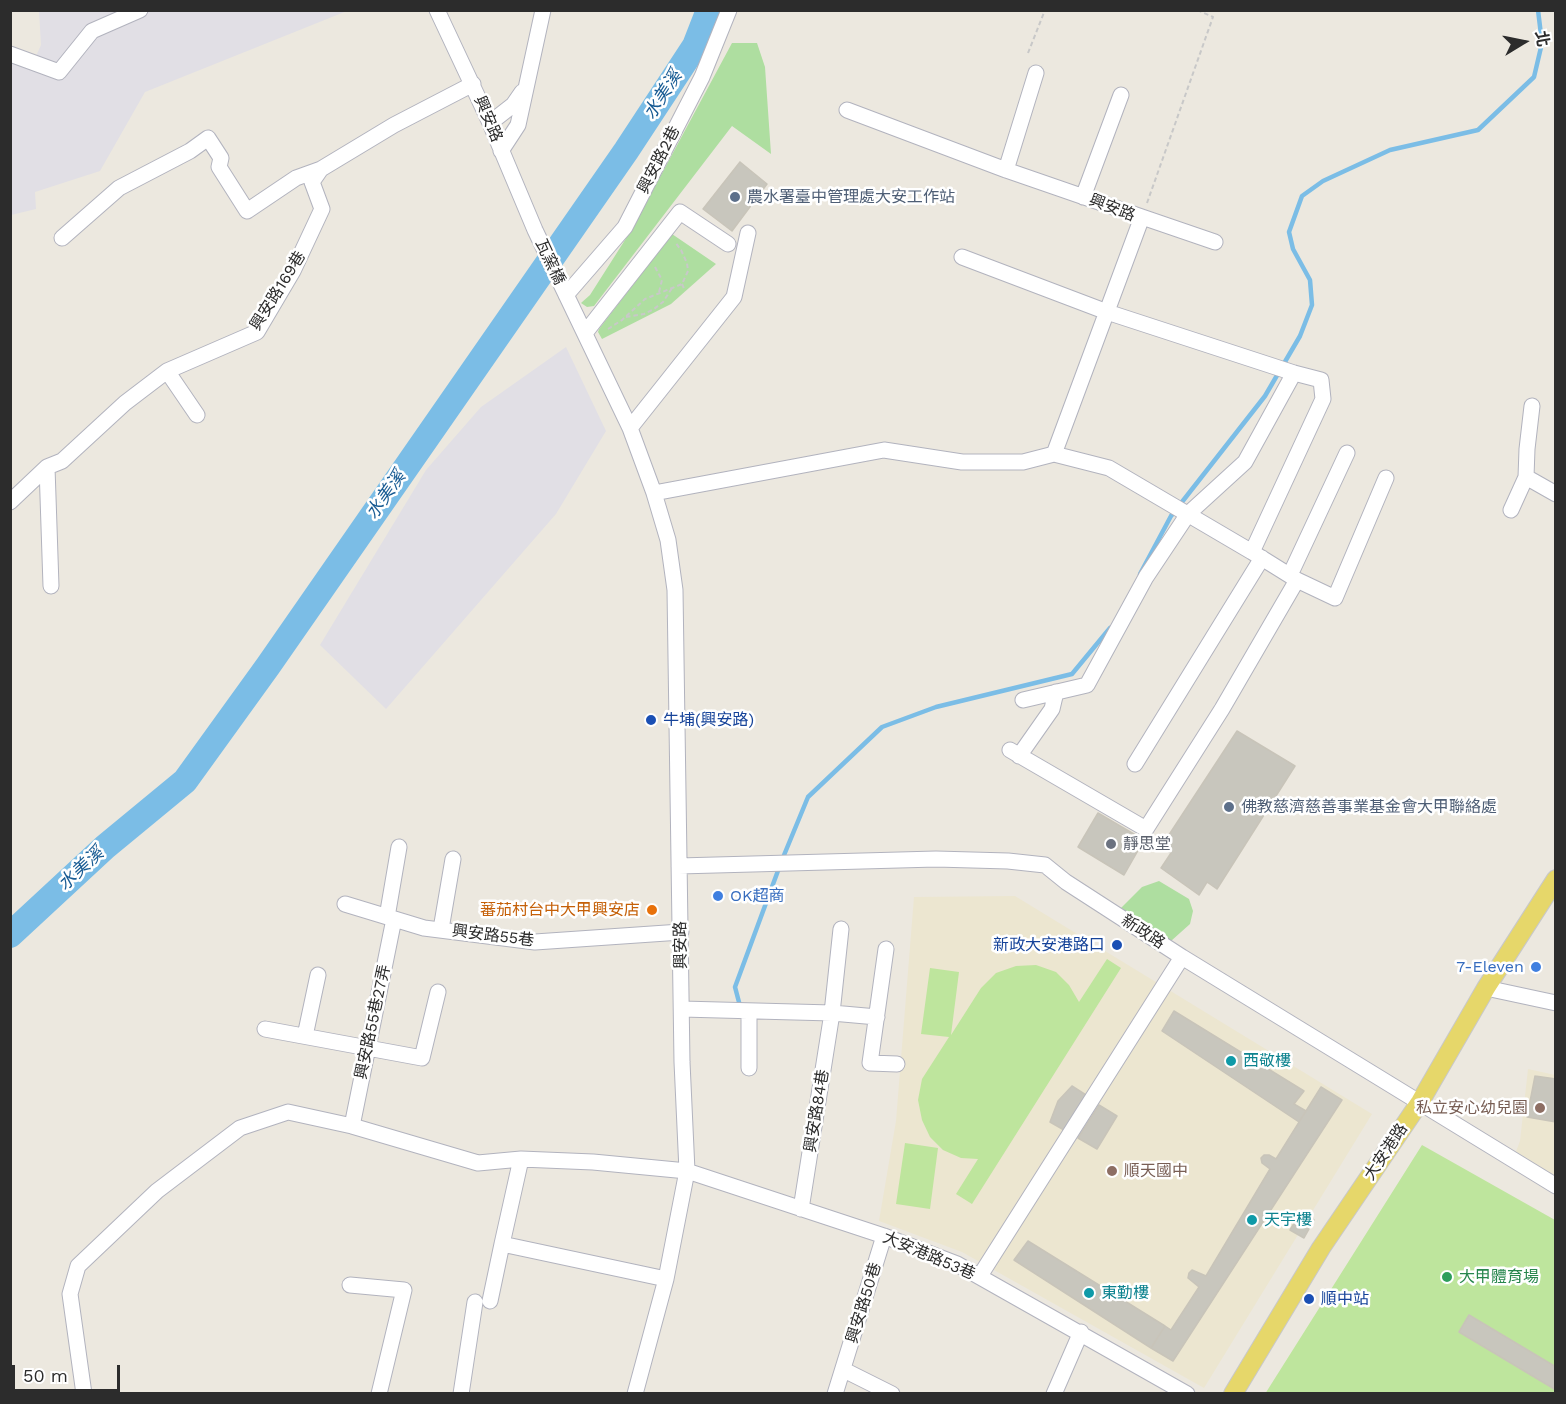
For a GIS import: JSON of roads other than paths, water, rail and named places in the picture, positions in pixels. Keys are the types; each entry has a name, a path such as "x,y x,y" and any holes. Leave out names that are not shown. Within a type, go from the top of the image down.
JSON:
{"main road":[{"name":"大安港路","path":"1233,1394 1321,1248 1420,1102 1486,988 1556,879"}],"street":[{"path":"10,54 59,72 92,31 140,10"},
{"name":"興安路","path":"437,10 473,84 535,230"},
{"path":"501,151 518,125 543,10"},
{"name":"興安路2巷","path":"566,295 625,227 702,77 729,10"},
{"path":"1006,170 1036,73"},
{"path":"62,238 119,188 190,151 208,138 221,158 219,167 247,211 297,178 321,169 394,125 473,84"},
{"path":"490,123 513,105 526,84"},
{"path":"1083,196 1121,95"},
{"name":"興安路","path":"847,110 1006,170 1142,217 1054,454"},
{"name":"興安路169巷","path":"10,502 47,466 62,461 125,404 167,371 247,338 256,332 293,271 322,209 312,182 321,169"},
{"path":"585,333 680,212 728,244"},
{"path":"1142,217 1215,242"},
{"name":"瓦窯橋","path":"535,230 566,295"},
{"path":"630,428 734,297 748,233"},
{"path":"962,256 1107,312 1321,380 1323,399 1257,555 1136,765"},
{"name":"興安路","path":"566,295 630,428 654,493 668,540 675,590 682,1062 687,1172 666,1279 635,1394"},
{"path":"167,371 196,416"},
{"path":"1023,700 1087,685 1146,577 1188,514 1245,462 1294,373"},
{"path":"1511,510 1526,477 1532,406"},
{"path":"654,493 884,450 962,462 1023,462 1054,454 1108,468 1293,578 1335,598 1386,478"},
{"path":"1056,692 1052,710 1015,753 1146,829 1222,709 1293,578 1347,453"},
{"path":"47,466 51,586"},
{"path":"1526,477 1556,494"},
{"name":"興安路55巷27弄","path":"352,1126 391,918 399,847"},
{"path":"441,929 453,859"},
{"name":"新政路","path":"680,866 925,859 1008,861 1045,865 1066,882 1182,957 1556,1186"},
{"name":"興安路55巷","path":"345,904 424,928 535,942 681,932"},
{"name":"興安路84巷","path":"801,1209 832,1013 841,928"},
{"path":"886,949 870,1063 897,1064"},
{"path":"982,1271 1182,957"},
{"path":"306,1036 318,975"},
{"path":"1486,988 1556,1003"},
{"path":"265,1029 422,1058 438,992"},
{"path":"682,1009 832,1013 877,1017"},
{"path":"749,1011 749,1068"},
{"name":"大安港路53巷","path":"84,1394 70,1294 78,1266 158,1191 240,1128 288,1112 352,1126 478,1163 521,1159 593,1162 687,1172 884,1236 957,1264 1081,1332 1187,1394"},
{"path":"461,1394 482,1301 502,1244 521,1159"},
{"name":"興安路50巷","path":"836,1394 884,1236"},
{"path":"502,1244 666,1279"},
{"path":"350,1285 404,1290 380,1394"},
{"path":"1054,1394 1081,1332"},
{"path":"844,1370 892,1394"}],"waterway":[{"name":"水美溪","path":"10,935 105,847 185,781 268,666 626,151 695,46 709,10"},
{"path":"1140,574 1171,516 1265,396 1300,336 1312,305 1310,280 1293,249 1289,232 1302,196 1323,181 1390,150 1478,130 1534,77 1542,43 1538,10"},
{"path":"782,860 808,797 882,727 936,707 1072,674 1110,628"},
{"path":"740,1006 735,987 779,868"}],"place":[{"name":"農水署臺中管理處大安工作站","path":"735,197"},
{"name":"牛埔(興安路)","path":"651,720"},
{"name":"佛教慈濟慈善事業基金會大甲聯絡處","path":"1229,807"},
{"name":"靜思堂","path":"1111,844"},
{"name":"OK超商","path":"718,896"},
{"name":"蕃茄村台中大甲興安店","path":"652,910"},
{"name":"新政大安港路口","path":"1117,945"},
{"name":"7-Eleven","path":"1536,967"},
{"name":"西敬樓","path":"1231,1061"},
{"name":"私立安心幼兒園","path":"1540,1108"},
{"name":"順天國中","path":"1112,1171"},
{"name":"天宇樓","path":"1252,1220"},
{"name":"大甲體育場","path":"1447,1277"},
{"name":"東勤樓","path":"1089,1293"},
{"name":"順中站","path":"1309,1299"}]}
